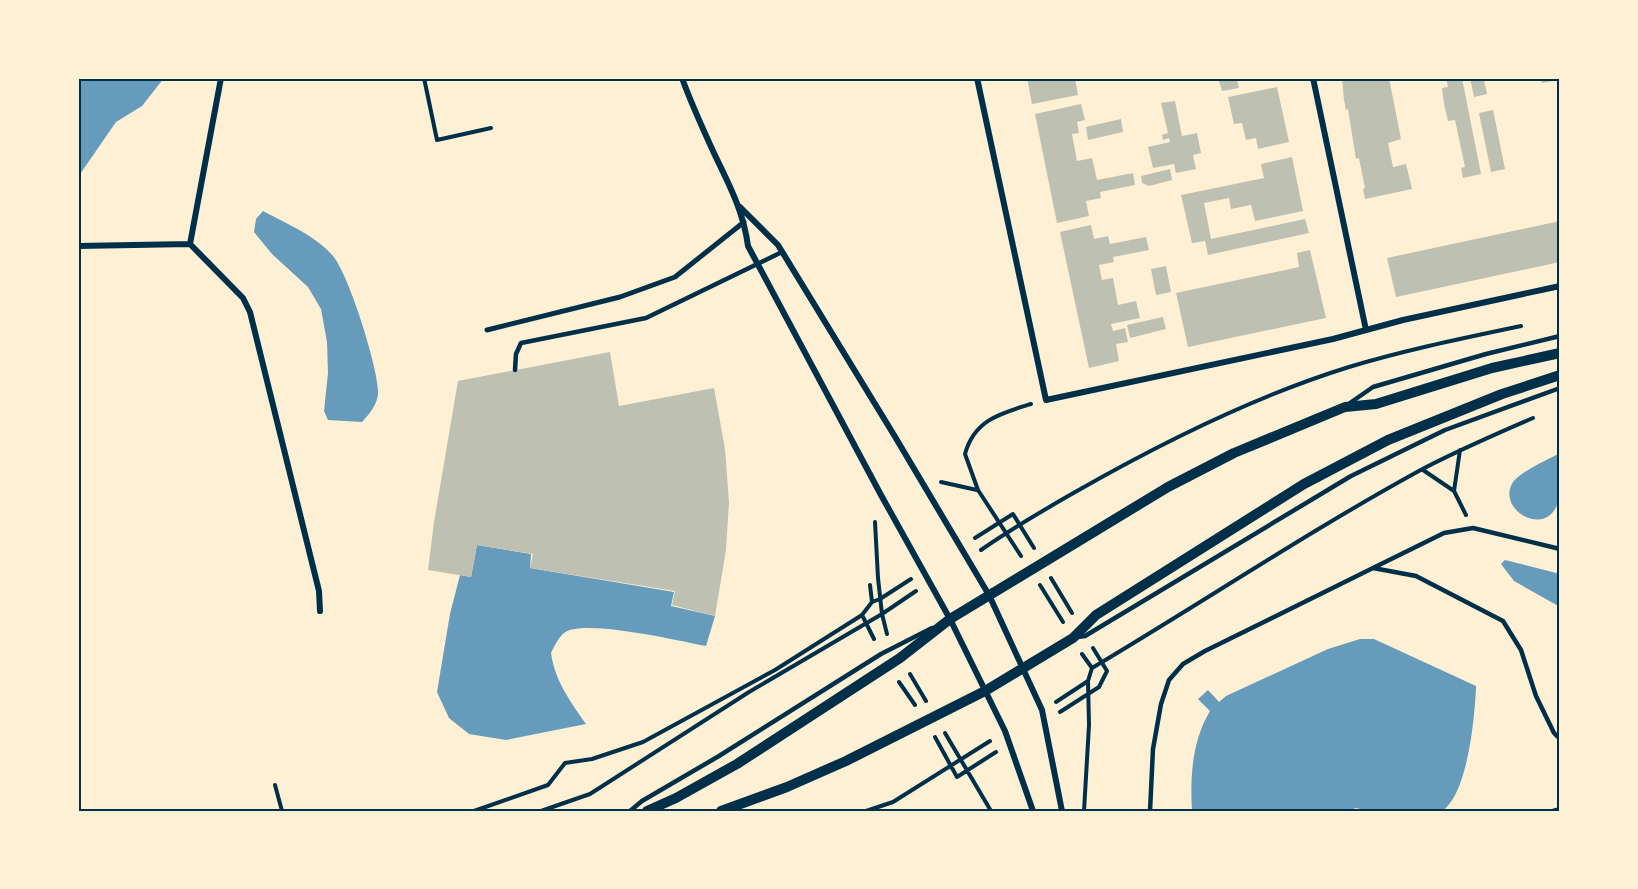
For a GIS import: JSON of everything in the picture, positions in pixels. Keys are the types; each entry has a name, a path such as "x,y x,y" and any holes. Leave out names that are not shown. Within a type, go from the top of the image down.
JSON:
{"street":[{"path":"190,244 220,78"},
{"path":"682,78 696,115 738,204 748,246 756,263 950,619 1005,731 1033,811"},
{"path":"977,78 1046,400 1322,341 1403,320 1560,286"},
{"path":"1313,78 1366,330"},
{"path":"738,204 778,245 988,595 1042,710 1062,811"},
{"path":"487,330 620,297 675,277 744,222"},
{"path":"78,246 190,244 243,298 250,312 320,591 320,611"},
{"path":"646,811 676,798 737,764 900,658 950,619 988,595 1168,487 1234,453 1345,407 1376,404 1492,368 1560,353"},
{"path":"721,811 787,787 985,691 1084,633 1096,615 1315,479 1388,440 1502,394 1560,375"}],"lane":[{"path":"515,370 516,354 521,343 646,318 782,252"},
{"path":"1345,407 1373,387 1486,354 1560,336"},
{"path":"1084,633 1351,476 1445,430 1560,388"},
{"path":"1150,811 1153,749 1161,704 1169,680 1183,664 1444,533 1473,528 1560,549"},
{"path":"1373,568 1416,576 1503,621 1521,650 1536,696 1554,734 1560,739"},
{"path":"630,811 642,801 719,756 881,654 950,619"}],"path":[{"path":"424,78 437,140 491,128"},
{"path":"967,559 1019,524 1119,467 1195,429 1274,395 1349,367 1439,343 1527,325"},
{"path":"1046,400 996,415 973,433 965,454 978,490 1073,638"},
{"path":"1084,811 1088,681 1092,668 1339,516 1422,469 1536,417"},
{"path":"1454,491 1460,450"},
{"path":"1422,469 1454,491 1473,528"},
{"path":"881,495 874,527 882,614 893,648"},
{"path":"960,548 1012,513 1107,671 1099,687 1044,722"},
{"path":"474,811 548,785 565,764 592,759 642,742 775,670 862,615 872,602 924,571"},
{"path":"541,811 590,794 749,692 882,614 930,582"},
{"path":"870,585 872,602"},
{"path":"862,615 881,654"},
{"path":"900,658 957,777 1009,744"},
{"path":"888,666 931,719 961,761 991,811"},
{"path":"1042,710 1088,681"},
{"path":"866,811 893,802 1005,731"},
{"path":"275,785 282,811"},
{"path":"1552,811 1560,809"}],"water":[{"path":"78,78 164,78 142,106 116,122 78,177"},
{"path":"263,211 318,242 333,256 347,281 373,361 378,390 377,399 371,411 362,422 328,420 324,411 328,373 327,342 321,309 308,287 272,254 254,232 256,219"},
{"path":"1560,453 1561,488 1553,511 1545,518 1526,517 1517,511 1511,502 1509,492 1513,482 1528,470"},
{"path":"477,545 531,554 530,568 674,592 671,606 715,616 706,646 610,629 574,629 562,635 551,653 560,682 586,724 506,740 469,734 449,718 437,692 450,614 460,575 471,577"},
{"path":"1505,560 1560,574 1560,607 1514,581 1501,564"},
{"path":"1360,639 1374,639 1476,686 1472,734 1464,772 1451,802 1442,811 1371,811 1355,808 1351,811 1192,811 1191,785 1196,747 1199,734 1210,711 1198,699 1208,690 1219,702 1226,696 1328,649"}],"building":[{"path":"1027,78 1075,78 1078,95 1032,104"},
{"path":"1218,78 1243,79 1237,80 1239,88 1222,91"},
{"path":"1342,78 1389,78 1401,139 1388,143 1393,167 1406,164 1412,189 1365,199 1359,158 1356,159 1348,109 1346,110 1344,100"},
{"path":"1446,78 1462,78 1481,174 1463,178 1461,168 1465,167 1455,120 1448,121 1444,104 1442,88 1448,87"},
{"path":"1470,78 1488,78 1484,80 1487,94 1474,97"},
{"path":"1541,78 1560,78 1560,86 1558,80 1542,83"},
{"path":"1277,87 1289,142 1258,149 1256,138 1246,140 1242,123 1234,124 1228,97"},
{"path":"1175,101 1182,136 1197,133 1201,153 1193,155 1196,169 1176,173 1174,164 1153,168 1148,147 1170,142 1169,138 1163,140 1162,135 1168,133 1161,103"},
{"path":"1081,104 1085,120 1077,122 1079,133 1072,134 1077,161 1092,158 1097,180 1133,173 1135,185 1100,192 1101,198 1086,201 1089,216 1057,223 1035,114"},
{"path":"1493,110 1505,169 1491,172 1479,113"},
{"path":"1121,119 1123,132 1088,140 1086,127"},
{"path":"1292,157 1303,211 1255,221 1251,205 1231,209 1229,198 1204,203 1211,239 1305,219 1309,233 1208,255 1205,241 1192,243 1181,195 1264,178 1261,164"},
{"path":"1170,169 1172,180 1149,186 1142,183 1141,176"},
{"path":"1560,221 1560,262 1396,297 1387,258"},
{"path":"1091,225 1094,239 1108,236 1110,244 1146,237 1149,250 1113,257 1114,262 1099,265 1102,280 1113,278 1118,305 1136,301 1140,318 1111,324 1113,331 1125,328 1128,342 1116,344 1119,361 1089,368 1060,232"},
{"path":"1310,250 1326,318 1188,347 1176,293 1299,267 1297,253"},
{"path":"1166,266 1171,292 1156,295 1151,269"},
{"path":"1163,317 1166,329 1130,338 1127,325"},
{"path":"610,352 619,406 714,388 725,449 729,502 726,550 715,616 672,605 675,591 530,568 533,554 477,545 471,577 428,570 458,381"}]}
